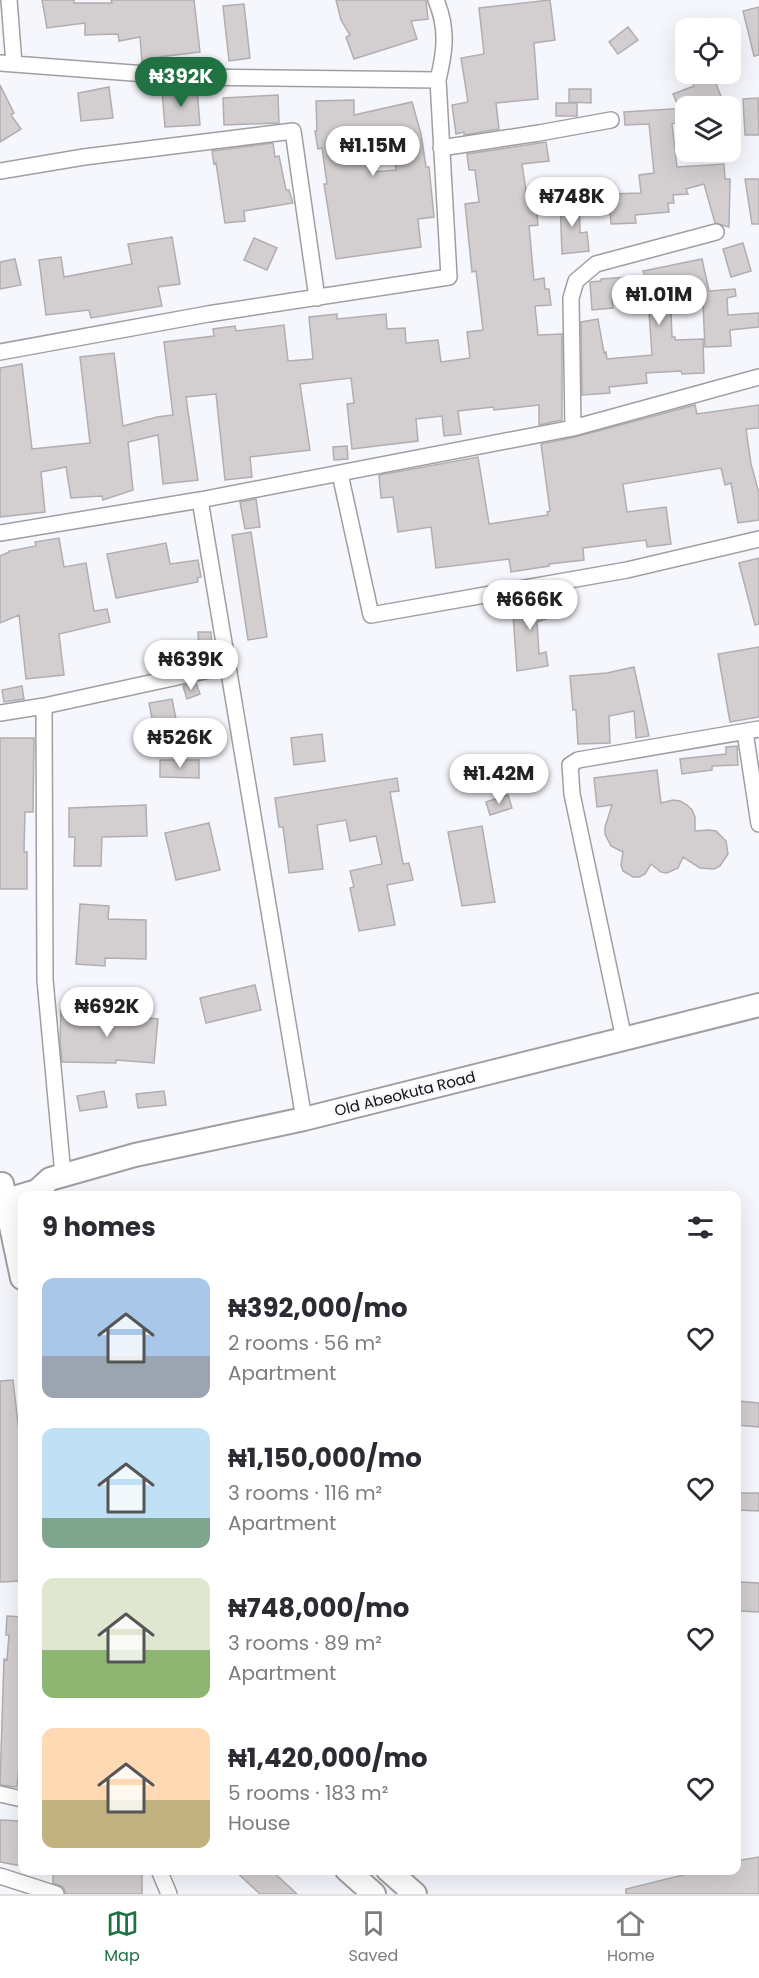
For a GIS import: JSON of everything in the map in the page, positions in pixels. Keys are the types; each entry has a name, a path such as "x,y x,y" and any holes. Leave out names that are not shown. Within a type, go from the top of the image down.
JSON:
{"highway":[{"name":"Old Abeokuta Road","path":"28,1191 44,1183 135,1155 304,1119 759,1005"},
{"name":"Old Abeokuta Road","path":"3,1204 18,1196"},
{"path":"3,1204 18,1262"},
{"path":"353,1875 374,1894"},
{"path":"394,1875 415,1894"}],"street":[{"path":"9,0 7,63 186,77 438,80"},
{"path":"0,352 208,314 449,277 438,80 445,49 442,15 436,0"},
{"path":"441,148 611,120"},
{"path":"0,171 293,131 317,298"},
{"path":"573,428 571,298 576,281 596,264 716,232"},
{"path":"0,533 200,500 573,428 759,377"},
{"path":"340,474 371,615 627,570 759,539"},
{"path":"200,500 304,1119"},
{"path":"0,713 44,706 228,666"},
{"path":"44,706 44,1183"},
{"path":"624,1040 572,794 570,765 578,760 752,730 759,824"},
{"path":"0,1794 18,1798"},
{"path":"161,1875 169,1894"},
{"path":"0,1876 56,1894"}],"building":[{"path":"42,0 112,3 111,0 194,0 200,52 159,57 159,61 142,62 140,37 119,41 118,34 85,35 85,23 47,28"},
{"path":"336,0 426,0 428,19 411,21 417,39 354,59 346,37 350,35 341,20"},
{"path":"550,0 555,40 534,43 538,99 496,103 499,129 464,135 464,132 456,134 452,105 468,102 461,58 484,54 479,8"},
{"path":"244,4 250,58 229,61 223,6"},
{"path":"759,7 759,55 754,56 743,11"},
{"path":"628,27 638,40 618,54 609,42"},
{"path":"693,84 716,84 721,96 675,96 675,99 673,94 694,86"},
{"path":"0,85 14,113 11,115 21,129 0,142"},
{"path":"109,87 113,118 81,121 78,93"},
{"path":"197,89 200,125 165,127 162,91"},
{"path":"569,89 591,89 591,103 569,102"},
{"path":"278,95 279,123 224,125 223,98"},
{"path":"758,98 759,135 745,135 743,99"},
{"path":"354,100 354,115 412,102 421,134 426,167 429,167 434,217 418,219 421,247 336,259 324,184 327,184 322,148 318,149 315,131 317,131 316,101","holes":["394,138 396,170 370,172 366,144"]},
{"path":"556,103 577,103 577,116 556,116"},
{"path":"675,109 675,123 672,124 677,167 724,164 725,179 730,179 729,227 715,223 704,184 686,189 688,194 673,195 674,203 668,203 669,212 635,215 636,223 611,224 609,194 641,193 639,175 654,173 649,124 625,125 624,112"},
{"path":"546,142 549,161 522,164 527,197 535,196 538,225 529,226 534,280 544,278 545,289 549,289 551,305 535,306 538,335 562,334 562,420 539,425 539,405 458,411 461,434 444,436 442,416 416,419 418,441 352,449 347,404 354,403 351,378 300,384 310,450 250,457 252,477 225,480 216,394 186,397 198,480 163,484 158,435 128,442 133,490 103,500 102,496 71,498 66,467 41,472 45,512 0,517 0,368 22,364 32,449 90,443 80,357 114,353 123,426 173,415 164,342 214,336 213,329 235,326 236,331 284,325 288,361 313,359 309,317 337,314 337,319 386,314 387,329 405,328 406,343 438,340 441,362 470,358 467,332 483,330 476,271 472,272 465,204 479,202 475,170 469,170 467,154"},
{"path":"273,143 275,157 279,156 286,190 289,190 293,203 244,211 245,221 225,223 216,163 214,164 212,151"},
{"path":"745,179 759,179 759,224 752,224"},
{"path":"579,199 580,233 587,232 589,251 562,254 560,200"},
{"path":"172,237 180,284 158,287 162,306 91,318 89,310 46,315 39,260 61,257 64,277 132,264 128,244"},
{"path":"254,238 277,248 267,270 244,260"},
{"path":"743,243 751,271 731,277 723,249"},
{"path":"15,259 21,285 0,289 0,262"},
{"path":"702,259 709,291 735,289 736,296 727,298 728,315 759,313 759,327 730,330 731,346 705,347 703,304 671,311 672,337 675,337 675,340 703,339 704,373 682,374 681,371 646,373 647,383 609,387 610,393 582,395 581,322 598,319 607,359 652,355 648,297 612,299 613,308 592,310 590,282 645,276 643,271"},
{"path":"695,405 697,414 759,405 759,428 746,429 751,464 759,493 759,520 738,523 731,483 725,485 721,468 623,484 627,512 666,507 671,544 647,547 646,540 583,548 584,560 511,572 509,559 436,568 431,527 398,532 393,497 381,498 379,475 478,457 489,524 548,515 547,512 550,511 541,444"},
{"path":"347,446 348,459 334,460 333,447"},
{"path":"256,499 260,527 245,529 240,502"},
{"path":"251,532 267,637 248,640 232,535"},
{"path":"59,538 64,567 86,563 94,611 107,609 110,622 59,634 64,675 26,679 19,615 0,623 0,556 9,551 36,546 35,542"},
{"path":"166,543 170,564 198,560 201,577 197,578 198,582 116,598 107,554"},
{"path":"759,558 759,624 755,625 739,563"},
{"path":"547,594 555,616 537,622 539,654 546,652 548,666 517,671 512,600 527,597 528,601"},
{"path":"198,632 211,632 212,650 199,650"},
{"path":"759,647 759,717 730,722 718,654"},
{"path":"634,667 649,736 636,738 634,711 609,716 610,743 578,744 576,710 573,710 570,676 607,673"},
{"path":"196,683 200,694 187,699 183,686"},
{"path":"22,686 24,699 4,702 2,690"},
{"path":"172,699 176,719 153,723 149,703"},
{"path":"322,734 325,761 294,765 291,738"},
{"path":"0,738 34,738 33,812 25,812 24,852 27,852 27,889 0,889"},
{"path":"737,746 738,765 712,766 712,770 682,774 680,759 726,754 726,747"},
{"path":"160,760 199,760 199,778 160,777"},
{"path":"657,770 661,803 673,800 687,805 695,817 695,831 716,831 726,841 728,854 720,866 714,869 700,868 683,857 678,868 667,873 661,872 651,864 645,874 639,877 633,877 623,871 621,865 623,852 611,846 605,834 612,805 597,807 594,778"},
{"path":"397,778 399,791 390,792 403,864 409,863 413,880 387,885 395,925 359,931 350,888 354,887 350,871 382,864 376,836 350,841 346,820 317,825 323,869 289,873 283,827 279,827 275,798"},
{"path":"508,795 512,808 490,815 486,802"},
{"path":"146,805 147,836 102,837 101,866 74,866 75,837 69,837 69,808"},
{"path":"209,823 220,870 176,880 165,833"},
{"path":"482,826 495,902 462,906 448,832"},
{"path":"80,904 109,906 108,919 146,920 146,959 105,958 105,966 76,964"},
{"path":"255,985 261,1010 206,1023 200,998"},
{"path":"61,1010 158,1019 154,1063 116,1060 116,1063 62,1062"},
{"path":"104,1091 107,1107 80,1111 77,1096"},
{"path":"164,1091 166,1105 138,1108 136,1094"},
{"path":"13,1380 18,1423 18,1581 0,1582 0,1381"},
{"path":"741,1401 759,1403 759,1427 741,1425"},
{"path":"741,1493 759,1493 759,1511 741,1510"},
{"path":"741,1582 759,1583 759,1612 741,1611"},
{"path":"7,1616 18,1617 17,1787 0,1785 4,1659 7,1660 9,1635 6,1635"},
{"path":"0,1820 18,1821 18,1865 0,1862"},
{"path":"759,1857 759,1894 626,1894 626,1889 683,1875 741,1875 741,1860"},
{"path":"53,1875 142,1875 142,1894 66,1894 63,1887 53,1883"},
{"path":"239,1875 276,1875 297,1894 260,1894"}]}
